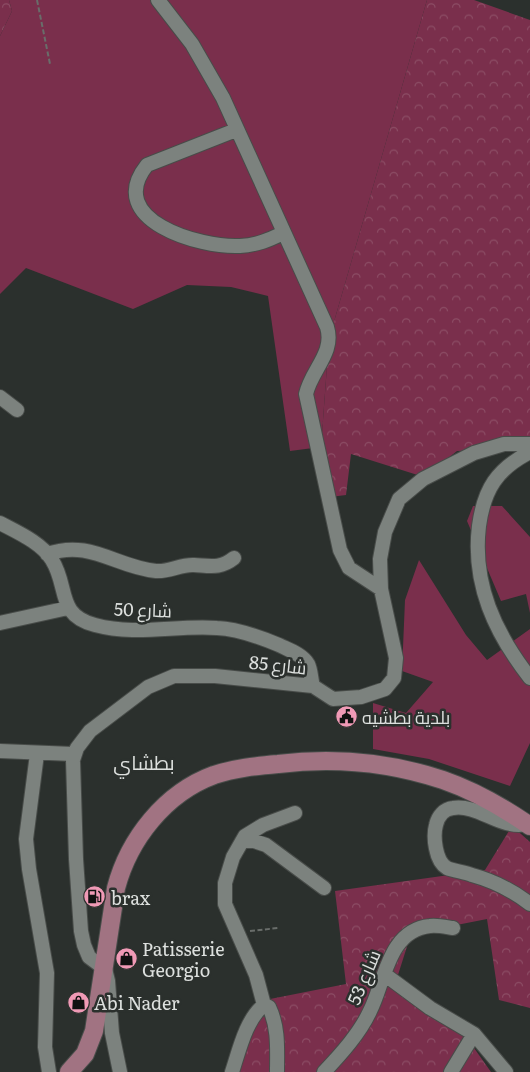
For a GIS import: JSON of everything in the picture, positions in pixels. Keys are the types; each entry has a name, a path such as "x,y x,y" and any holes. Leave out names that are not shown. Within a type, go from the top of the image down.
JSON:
{"main road":[{"path":"70,1072 90,1044 105,969 116,888 125,860 138,837 180,794 206,779 224,772 245,768 324,759 391,766 445,781 528,825"}],"street":[{"path":"158,0 200,56 222,98 330,337 329,345 312,375 306,394 340,550 349,568 380,589"},
{"path":"236,130 147,165 139,174 137,184 137,194 142,211 157,225 173,234 208,243 232,246 257,244 283,233"},
{"path":"0,397 17,410"},
{"name":"شارع 85","path":"73,754 90,732 116,710 148,687 174,676 206,675 313,686 326,696 346,699 375,693 392,682 396,670 396,658 380,589 379,566 385,532 394,508 410,488 488,447 504,444 530,444"},
{"path":"530,452 505,467 486,495 480,517 476,555 481,587 494,622 530,678"},
{"path":"0,523 33,542 53,561 68,608 0,623"},
{"path":"47,554 66,549 79,549 98,552 133,565 157,571 189,565 216,567 234,558"},
{"name":"شارع 50","path":"68,608 74,616 97,626 130,631 218,628 251,635 286,648 303,658 309,666 313,686"},
{"path":"0,751 73,754 76,859 81,931 86,951 93,962 105,969 111,996 114,1045 120,1072"},
{"path":"37,754 26,839 29,869 47,973 45,1047 49,1072"},
{"path":"528,825 513,826 465,808 456,808 448,809 438,817 435,828 438,858 446,867 485,878 514,892 530,904"},
{"path":"277,1072 275,1019 269,1007 264,1005 256,975 224,895 228,870 242,841 252,830 295,813"},
{"path":"242,841 254,841 266,845 324,888"},
{"name":"شارع 53","path":"324,1072 363,1024 371,1011 384,974 397,946 412,932 431,926 453,928"},
{"path":"86,951 108,945"},
{"path":"384,974 418,1000 474,1034 506,1072"},
{"path":"232,1072 256,1011 264,1005"},
{"path":"452,1072 474,1034"}],"path":[{"path":"37,0 50,64"},
{"path":"240,939 250,932 278,928"}],"green space":[{"path":"0,0 9,0 12,11 0,36"},
{"path":"9,0 427,0 329,339 321,447 290,451 268,296 231,287 187,285 133,309 26,268 0,294 0,36 12,11"},
{"path":"427,0 474,0 530,20 530,444 521,449 457,451 424,477 351,454 346,495 330,497 321,447 329,339"},
{"path":"473,506 502,506 530,537 530,613 526,594 501,601 467,521"},
{"path":"419,560 466,635 487,660 530,629 530,743 510,786 429,759 373,749 373,703 406,713 433,682 402,671 405,600"},
{"path":"512,826 530,842 530,1008 499,1000 487,919 411,934 397,978 457,1024 491,1072 238,1072 260,1001 346,984 335,891 485,870"}],"place":[{"name":"بلدية بطشيه","path":"346,716"},
{"name":"brax","path":"95,897"},
{"name":"Patisserie Georgio","path":"126,958"},
{"name":"Abi Nader","path":"78,1002"}],"district":[{"name":"بطشاي","path":"144,761"}]}
